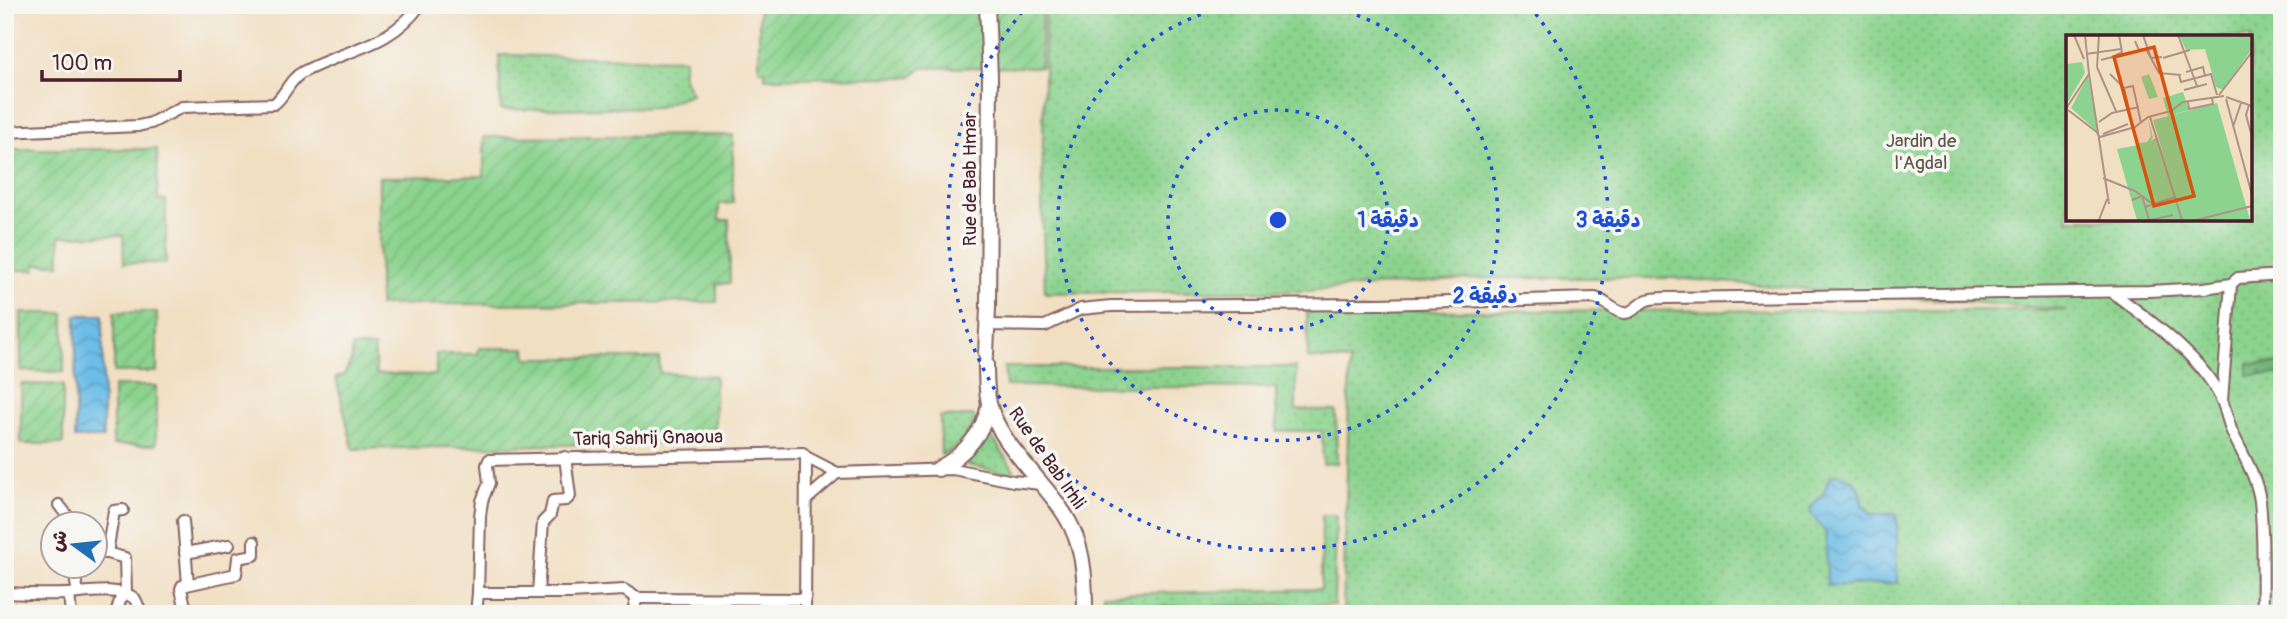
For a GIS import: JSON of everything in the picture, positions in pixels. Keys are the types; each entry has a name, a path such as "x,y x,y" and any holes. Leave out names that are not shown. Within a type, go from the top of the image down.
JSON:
{"main road":[{"name":"Rue de Bab Hmar","path":"986,359 990,29 987,5"},
{"name":"Rue de Bab Irhli","path":"986,359 989,405 1004,434 1064,514 1076,538 1082,560 1085,614"},
{"path":"937,469 957,458 973,440 987,417 989,405"}],"street":[{"path":"5,132 138,126 151,123 182,107 274,104 300,73 390,36 408,21 420,5"},
{"path":"987,324 1045,326 1081,309 1111,306 1391,304 1595,298 1605,301 1617,312 1630,313 1646,300 1667,298 2112,292 2231,284 2238,278 2282,275"},
{"path":"2231,284 2222,370 2222,400 2230,428 2253,474 2260,500 2263,614"},
{"path":"2112,292 2161,330 2190,357 2222,400"},
{"name":"Tariq Sahrij Gnaoua","path":"478,593 480,516 489,483 489,460 803,453 837,472"},
{"path":"538,593 543,522 550,515 553,500 566,500 570,496 565,457"},
{"path":"805,614 806,457"},
{"path":"807,499 837,472 937,469 1041,484"},
{"path":"59,505 63,510"},
{"path":"108,527 114,511 123,510"},
{"path":"183,521 188,584"},
{"path":"187,614 181,589 188,584 236,574 238,558 254,555 254,542"},
{"path":"186,553 229,545"},
{"path":"108,555 125,558 126,595 116,614"},
{"path":"71,614 75,580"},
{"path":"475,614 478,593 624,590 637,598 805,599"},
{"path":"5,593 106,591 135,599 142,614"},
{"path":"632,614 637,598"}],"green space":[{"path":"759,5 1042,5 1041,67 921,68 911,77 765,78 765,70 759,70"},
{"name":"Jardin de l'Agdal","path":"1045,5 2282,5 2282,614 1343,614 1350,361 1308,358 1307,311 2066,310 1673,278 1486,278 1303,291 1045,293 1042,201"},
{"path":"499,55 685,59 682,74 691,94 658,107 501,110"},
{"path":"733,135 733,203 719,204 719,220 729,220 730,283 717,284 717,302 379,305 379,177 484,176 484,137"},
{"path":"12,149 157,149 158,200 166,200 166,263 124,263 123,235 60,236 60,264 36,264 35,270 12,270"},
{"path":"114,312 157,312 157,372 114,372"},
{"path":"21,313 64,313 64,372 21,371"},
{"path":"352,347 374,347 376,374 436,375 436,354 478,354 479,348 526,348 527,358 659,358 660,373 715,376 715,442 353,449 336,378 344,375 352,359"},
{"path":"2248,363 2282,364 2282,375 2248,375"},
{"path":"1004,367 1296,367 1296,410 1336,411 1337,463 1323,464 1322,431 1277,431 1276,388 1006,386"},
{"path":"21,384 63,385 63,444 21,444"},
{"path":"113,386 156,386 156,445 113,445"},
{"path":"974,416 975,420 961,441 941,455 940,417"},
{"path":"988,437 992,437 1014,470 1011,474 967,465"},
{"path":"1322,515 1336,515 1334,605 1103,607 1103,594 1321,589"}],"water":[{"path":"76,315 103,315 103,438 75,438"},
{"path":"1838,474 1857,484 1862,505 1871,514 1897,514 1897,583 1827,586 1826,533 1810,512 1823,494 1829,479"}]}
